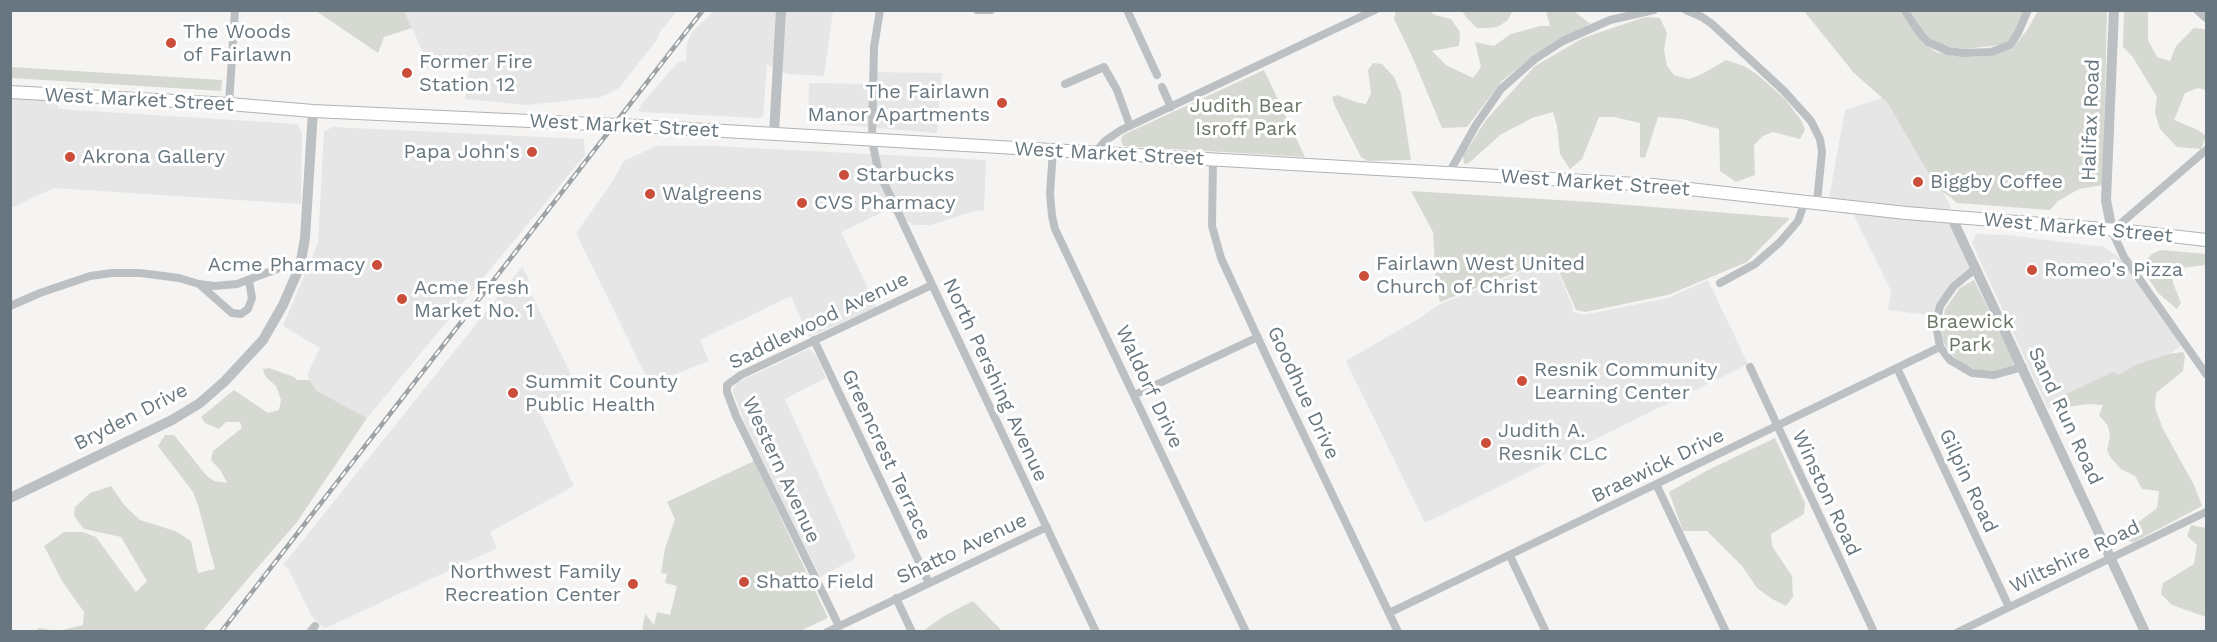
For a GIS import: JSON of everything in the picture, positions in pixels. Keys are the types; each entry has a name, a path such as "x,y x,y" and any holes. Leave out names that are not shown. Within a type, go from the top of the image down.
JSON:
{"main road":[{"name":"West Market Street","path":"10,92 313,111 774,134 1653,185 2206,240"}],"street":[{"path":"229,104 235,10"},
{"path":"774,134 781,10"},
{"name":"North Pershing Avenue","path":"880,10 874,46 872,140 878,170 1096,632"},
{"path":"977,10 991,10"},
{"path":"1127,10 1157,75"},
{"path":"1095,153 1105,141 1130,126 1375,10"},
{"path":"1449,173 1476,125 1501,89 1535,59 1586,30 1629,15 1654,10"},
{"path":"1686,10 1702,17 1717,29 1791,98 1812,121 1820,139 1822,152 1811,202 1798,221 1780,242 1755,264 1720,283"},
{"path":"1904,10 1928,42 1948,51 1963,53 1991,52 2010,45 2028,10"},
{"name":"Halifax Road","path":"2112,231 2106,200 2114,10"},
{"path":"2197,10 2206,18"},
{"path":"1065,84 1104,67 1130,126"},
{"path":"1162,87 1171,107"},
{"name":"Bryden Drive","path":"10,498 172,420 200,403 225,381 263,340 283,305 300,266 306,238 313,111"},
{"path":"2206,150 2112,231 2124,257 2206,374"},
{"name":"Waldorf Drive","path":"1053,151 1051,201 1055,229 1246,632"},
{"name":"Goodhue Drive","path":"1213,160 1212,216 1215,240 1258,337 1398,632"},
{"name":"Sand Run Road","path":"1951,216 2145,632"},
{"path":"1976,268 1953,288 1940,306 1936,325 1940,347 1957,365 1972,373 1994,375 2023,367"},
{"path":"10,306 90,276 112,273 164,275 215,286 249,281 277,269"},
{"path":"199,284 231,313 241,314 251,305 249,281"},
{"name":"Saddlewood Avenue","path":"727,392 727,385 736,377 932,285"},
{"path":"1134,395 1258,337"},
{"name":"Greencrest Terrace","path":"814,340 929,583"},
{"name":"Braewick Drive","path":"1389,613 1657,486 1940,347"},
{"name":"Winston Road","path":"1750,367 1874,632"},
{"name":"Gilpin Road","path":"1897,368 2009,607"},
{"name":"Western Avenue","path":"727,392 838,626"},
{"path":"1657,486 1726,632"},
{"name":"Wiltshire Road","path":"1958,632 2206,512"},
{"name":"Shatto Avenue","path":"827,632 1047,527"},
{"path":"1510,556 1545,632"},
{"path":"896,598 912,632"}],"shaded area":[{"path":"404,11 677,11 619,88 601,97 527,105 465,99 469,71 434,60 422,50"},
{"path":"714,11 833,11 824,76 787,74 767,64 763,116 760,118 640,112 638,110 641,105 678,62 686,61 687,43 692,32"},
{"path":"869,72 942,73 937,133 808,122 809,83 869,84"},
{"path":"10,92 58,95 58,109 297,124 302,132 301,204 54,188 11,208"},
{"path":"1888,96 1950,205 1951,216 1976,268 1953,287 1937,316 1888,310 1891,291 1850,207 1828,204 1845,110"},
{"path":"332,127 584,139 585,155 367,418 317,391 309,380 308,373 320,348 283,326 318,243 324,132"},
{"path":"656,146 713,146 986,160 984,210 931,225 914,225 887,210 841,232 876,307 809,337 791,296 700,340 709,361 650,384 576,233 613,181 624,161"},
{"path":"1976,234 2008,235 2104,247 2124,261 2182,345 2122,388 2113,382 2048,409 1972,243"},
{"name":"Judith A. Resnik CLC","path":"1553,260 1573,312 1583,315 1668,298 1708,280 1748,364 1425,523 1346,361 1440,304"},
{"path":"522,267 528,277 530,292 578,388 538,409 574,486 490,532 497,548 326,628 322,627 311,615 288,568 283,565"},
{"path":"809,349 816,355 826,378 785,399 856,558 820,577 745,424 733,392 738,382"}],"green space":[{"path":"1396,10 1429,11 1451,19 1460,32 1459,46 1432,51 1446,65 1473,78 1481,67 1475,42 1494,46 1511,34 1540,26 1550,26 1546,11 1574,11 1589,23 1593,22 1527,61 1502,81 1467,127 1442,128 1394,19"},
{"path":"316,11 404,11 412,28 384,37 378,53"},
{"path":"1462,11 1513,11 1507,21 1497,27 1477,28"},
{"path":"1804,11 1899,11 1923,43 1936,52 1954,56 1978,57 2012,49 2038,11 2107,11 2103,185 2079,189 2058,201 2050,210 1957,203 1938,189 1887,102 1854,73"},
{"path":"1907,11 2026,11 2008,44 1965,49 1944,46 1923,34"},
{"path":"2124,11 2148,11 2148,40 2157,57 2170,61 2176,46 2194,28 2206,31 2206,90 2198,88 2185,93 2174,120 2206,136 2201,149 2177,147 2160,129 2155,113 2157,97 2132,56 2123,47"},
{"path":"1645,17 1660,18 1667,33 1664,50 1667,66 1674,75 1689,79 1726,60 1744,66 1785,99 1801,120 1805,130 1800,139 1773,132 1763,136 1754,145 1755,175 1736,182 1720,171 1719,129 1682,119 1658,117 1645,158 1640,157 1640,123 1614,117 1599,117 1582,159 1570,169 1560,154 1553,112 1532,118 1500,135 1469,163 1464,164 1463,156 1486,120 1535,66 1583,38"},
{"path":"1373,63 1382,64 1394,77 1401,94 1411,160 1368,161 1361,157 1335,106 1332,97 1337,95 1366,104 1371,93 1368,70"},
{"path":"11,67 222,80 221,91 11,78"},
{"name":"Judith Bear Isroff Park","path":"1264,70 1305,157 1123,146 1121,139 1123,135"},
{"path":"1411,191 1591,202 1790,218 1747,262 1668,295 1585,312 1576,310 1553,258 1440,302 1436,285 1433,232"},
{"path":"2161,250 2206,254 2206,265 2172,269 2173,283 2181,303 2177,309 2158,293 2143,270 2143,263 2152,254"},
{"name":"Braewick Park","path":"1974,280 2016,365 1996,371 1977,370 1962,364 1943,342 1945,309 1960,288"},
{"path":"2183,352 2185,356 2183,371 2156,393 2155,408 2163,429 2194,485 2202,506 2134,542 2120,540 2127,531 2157,508 2159,491 2142,489 2135,476 2121,469 2111,458 2107,450 2110,437 2108,426 2099,415 2103,405 2089,404 2059,408 2049,402 2113,372 2118,375 2138,364"},
{"path":"269,368 297,380 309,380 317,391 367,418 297,522 203,631 58,631 83,625 84,612 62,581 44,546 64,532 83,532 96,537 136,592 147,581 121,537 84,529 77,520 74,515 75,507 90,493 111,486 125,506 140,520 175,531 191,541 198,573 215,569 193,492 158,446 165,435 174,435 206,475 214,481 227,483 221,471 211,460 213,451 242,428 240,422 226,422 219,429 205,423 201,417 234,390 268,413 279,410 281,400 276,386 265,376 263,369"},
{"path":"1775,438 1805,503 1804,514 1771,534 1772,546 1792,576 1793,597 1786,606 1757,588 1742,566 1707,531 1683,531 1669,492 1708,470"},
{"path":"754,461 828,618 800,631 642,632 645,614 654,625 657,612 670,615 677,586 665,583 667,574 661,573 665,549 675,519 667,502"},
{"path":"2191,525 2206,528 2206,617 2172,605 2161,594 2163,583 2194,564 2197,545 2187,536"},
{"path":"973,601 1002,631 923,631 944,616"},
{"path":"39,628 58,631 35,631"}],"railway":[{"path":"221,632 703,10"}],"place":[{"name":"The Woods of Fairlawn","path":"171,43"},
{"name":"Former Fire Station 12","path":"407,73"},
{"name":"The Fairlawn Manor Apartments","path":"1002,103"},
{"name":"Papa John's","path":"532,152"},
{"name":"Akrona Gallery","path":"70,157"},
{"name":"Starbucks","path":"844,175"},
{"name":"Biggby Coffee","path":"1918,182"},
{"name":"Walgreens","path":"650,194"},
{"name":"CVS Pharmacy","path":"802,203"},
{"name":"Acme Pharmacy","path":"377,265"},
{"name":"Romeo's Pizza","path":"2032,270"},
{"name":"Fairlawn West United Church of Christ","path":"1364,276"},
{"name":"Acme Fresh Market No. 1","path":"402,299"},
{"name":"Resnik Community Learning Center","path":"1522,381"},
{"name":"Summit County Public Health","path":"513,393"},
{"name":"Judith A. Resnik CLC","path":"1486,443"},
{"name":"Shatto Field","path":"744,582"},
{"name":"Northwest Family Recreation Center","path":"633,584"}]}
